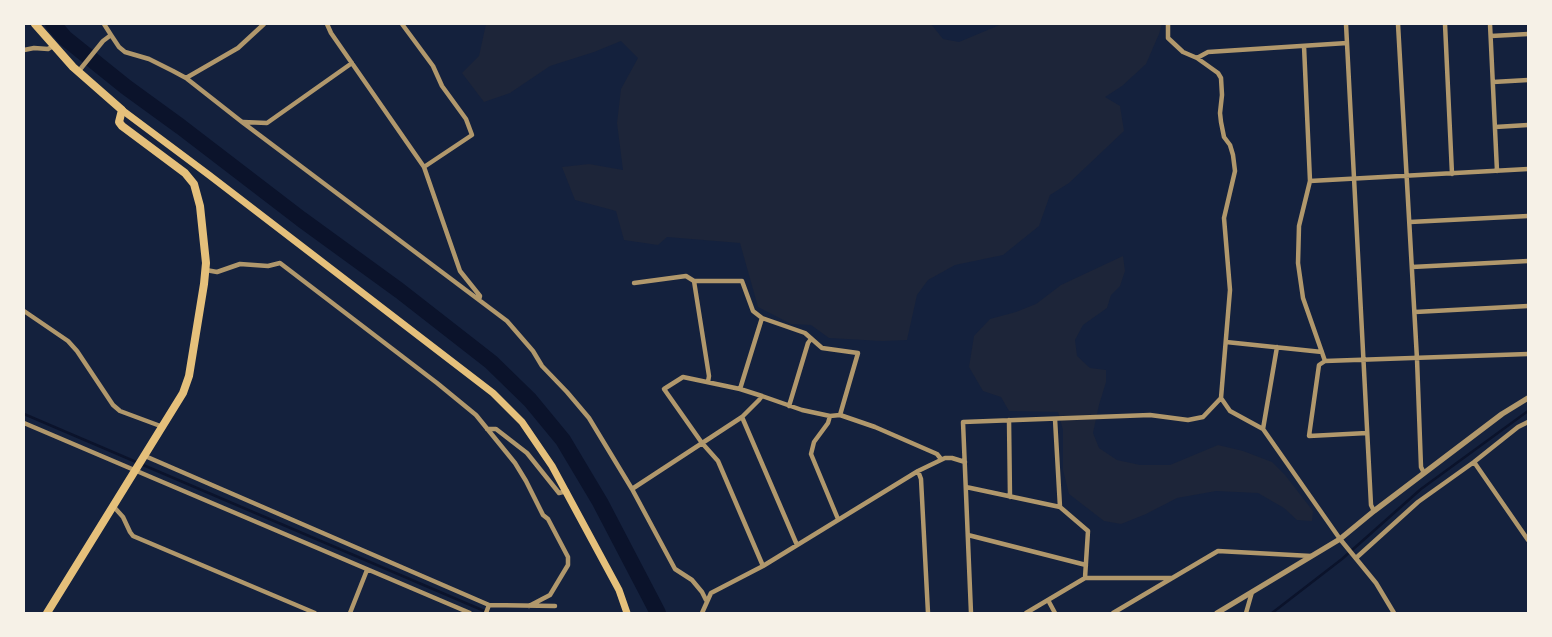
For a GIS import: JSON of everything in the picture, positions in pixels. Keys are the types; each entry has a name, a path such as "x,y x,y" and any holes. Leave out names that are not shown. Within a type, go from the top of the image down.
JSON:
{"main road":[{"path":"35,24 53,46 122,110 493,393 522,422 552,466 619,590 627,613"},
{"path":"47,613 183,393 189,376 206,270 200,206 194,184 184,173 122,126 119,122 122,110"}],"street":[{"path":"104,24 111,36 125,52 149,59 186,78 514,327 542,366 573,398 602,438 632,488 675,569 692,580 706,600"},
{"path":"186,78 238,48 264,24"},
{"path":"327,24 331,33 424,167 460,271 480,296 480,300"},
{"path":"402,24 466,119 472,135 424,167"},
{"path":"971,613 963,422 1150,415 1188,420 1203,417 1221,398 1230,290 1224,218 1235,171 1230,145 1224,137 1221,122 1221,78 1218,73 1196,58 1183,52 1168,38 1168,24"},
{"path":"1346,24 1371,505 1374,511"},
{"path":"1398,24 1418,358 1422,467 1424,473"},
{"path":"1445,24 1452,174"},
{"path":"1490,24 1497,171"},
{"path":"1491,36 1528,34"},
{"path":"80,70 103,42 111,36"},
{"path":"1196,58 1208,52 1347,43"},
{"path":"24,50 34,48 48,49 53,46"},
{"path":"1304,46 1310,181 1299,226 1298,263 1303,298 1325,361"},
{"path":"242,122 268,123 352,63"},
{"path":"1493,82 1528,80"},
{"path":"1495,126 1528,125"},
{"path":"1310,181 1528,169"},
{"path":"1410,222 1528,216"},
{"path":"1412,267 1528,261"},
{"path":"206,270 217,272 240,264 268,266 280,263 476,415 515,464 568,557 568,565 550,595 529,606"},
{"path":"634,283 686,276 694,281 742,281 753,311 762,318 804,333 822,348 858,353 840,415"},
{"path":"694,281 709,376 708,382"},
{"path":"1415,312 1528,306"},
{"path":"24,311 68,340 120,411 163,427"},
{"path":"740,389 762,318"},
{"path":"789,406 808,343 811,339"},
{"path":"1226,342 1322,352"},
{"path":"1263,428 1277,347"},
{"path":"1367,433 1309,436 1319,365 1325,361 1528,354"},
{"path":"763,566 718,462 702,443 664,389 683,377 740,389 789,406 830,416 840,415 884,431 937,454 941,459"},
{"path":"632,488 742,417 762,396"},
{"path":"1221,398 1230,411 1263,428 1340,539 1376,583 1394,613"},
{"path":"1217,613 1340,539 1502,414 1528,398"},
{"path":"830,416 828,423 814,442 811,454 838,519"},
{"path":"742,417 797,545"},
{"path":"1054,419 1060,507"},
{"path":"1009,420 1010,497"},
{"path":"1356,558 1418,502 1474,462 1518,427 1528,422"},
{"path":"24,423 470,613"},
{"path":"487,429 496,429 527,453 558,493 567,491"},
{"path":"144,458 488,609 555,606"},
{"path":"702,613 706,600 711,593 763,566 918,471 941,459 952,458 965,462"},
{"path":"1474,462 1528,540"},
{"path":"918,471 921,479 928,613"},
{"path":"966,487 1060,507 1088,531 1085,578"},
{"path":"114,507 123,516 133,536 315,613"},
{"path":"968,535 1086,565"},
{"path":"1113,613 1218,551 1312,556"},
{"path":"350,613 368,570"},
{"path":"1026,613 1085,578 1172,578"},
{"path":"1246,613 1252,592"},
{"path":"1048,600 1055,613"}],"shaded area":[{"path":"486,24 931,24 943,39 959,42 1002,24 1162,24 1146,64 1122,86 1105,97 1120,106 1124,131 1069,183 1050,195 1039,226 1003,255 955,265 928,280 917,295 907,340 882,341 829,338 811,325 791,324 758,307 740,243 667,237 658,245 624,240 616,211 575,200 562,167 589,164 623,170 617,123 621,89 638,58 621,41 550,66 510,93 484,102 462,73 479,56"},
{"path":"1123,256 1125,271 1120,286 1111,295 1107,308 1083,325 1075,340 1077,356 1090,368 1106,370 1106,382 1093,433 1099,448 1117,460 1140,465 1170,465 1218,445 1243,451 1272,462 1285,475 1313,511 1312,521 1297,520 1284,508 1258,493 1216,491 1177,498 1121,524 1104,521 1069,494 1063,470 1063,430 1058,412 1009,411 1001,397 983,391 969,367 974,336 990,319 1036,304 1061,285"}],"waterway":[{"path":"53,24 65,38 126,87 400,291 491,362 530,400 563,440 600,502 658,613"},
{"path":"1272,613 1342,559 1421,489 1528,411"},
{"path":"24,414 489,613"}]}
